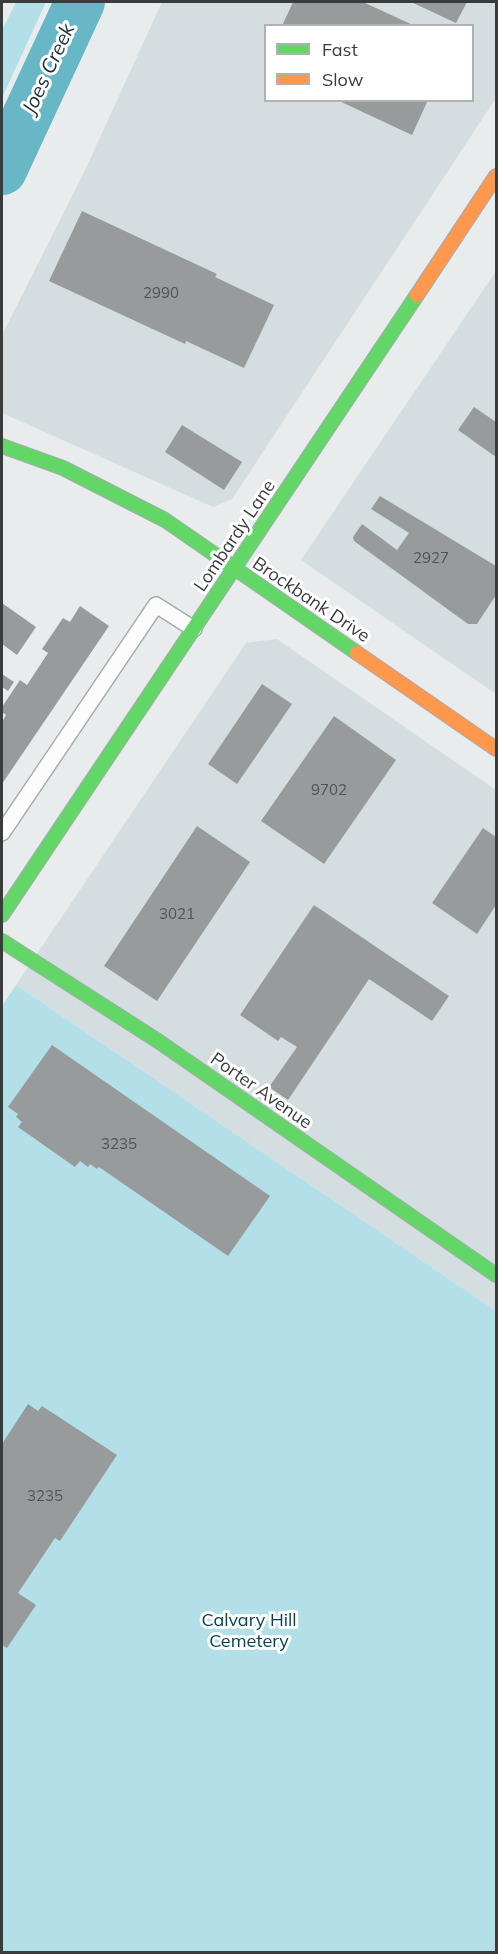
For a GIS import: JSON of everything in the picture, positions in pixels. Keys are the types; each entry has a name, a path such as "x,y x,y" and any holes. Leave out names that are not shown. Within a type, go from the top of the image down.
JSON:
{"street":[{"name":"Lombardy Lane","path":"2,915 496,176"},
{"name":"Brockbank Drive","path":"2,446 63,468 165,520 496,749"},
{"name":"Porter Avenue","path":"2,941 148,1035 496,1275"}],"lane":[{"path":"2,832 156,605 194,629"}],"shaded area":[{"path":"162,2 496,2 496,98 232,499 213,507 2,413 2,335 86,168"},
{"path":"496,271 496,694 301,560"},
{"path":"277,639 496,790 496,1311 16,985 246,643"}],"green space":[{"path":"16,2 46,2 2,98 2,30"},
{"name":"Calvary Hill Cemetery","path":"16,985 496,1311 496,1952 2,1952 2,1006"}],"building":[{"path":"293,2 363,2 411,24 283,24"},
{"path":"411,2 467,2 456,23"},
{"path":"341,102 427,102 412,135"},
{"path":"82,211 217,274 215,277 274,305 244,368 186,341 185,344 49,281"},
{"path":"474,407 496,422 496,457 458,430"},
{"path":"182,425 242,462 224,490 165,452"},
{"path":"380,496 496,566 496,595 477,624 468,624 354,541 353,537 362,524 397,550 409,533 371,509"},
{"path":"2,603 36,627 17,655 2,644"},
{"path":"80,606 109,626 2,784 2,722 6,715 2,712 2,707 20,680 27,685 48,653 42,649 63,618 70,622"},
{"path":"2,674 14,682 8,691 2,687"},
{"path":"262,684 292,704 237,784 208,764"},
{"path":"334,716 396,760 324,864 261,821"},
{"path":"197,826 250,862 157,1001 104,966"},
{"path":"483,828 496,837 496,905 477,934 432,903"},
{"path":"314,905 449,996 432,1021 369,979 288,1100 269,1087 297,1047 281,1037 278,1041 240,1015"},
{"path":"52,1045 270,1196 228,1256 99,1167 97,1169 90,1164 88,1167 80,1161 75,1167 18,1127 22,1122 16,1117 18,1114 8,1107"},
{"path":"28,1404 38,1411 42,1406 117,1455 60,1541 55,1538 18,1593 36,1605 7,1648 2,1645 2,1444"}],"waterway":[{"name":"Joes Creek","path":"2,170 80,2"}],"traffic: fast":[{"path":"2,915 417,295"},
{"path":"2,446 63,468 165,520 357,653"},
{"path":"2,941 158,1041 496,1275"}],"traffic: slow":[{"path":"417,295 496,176"},
{"path":"357,653 496,749"}]}
